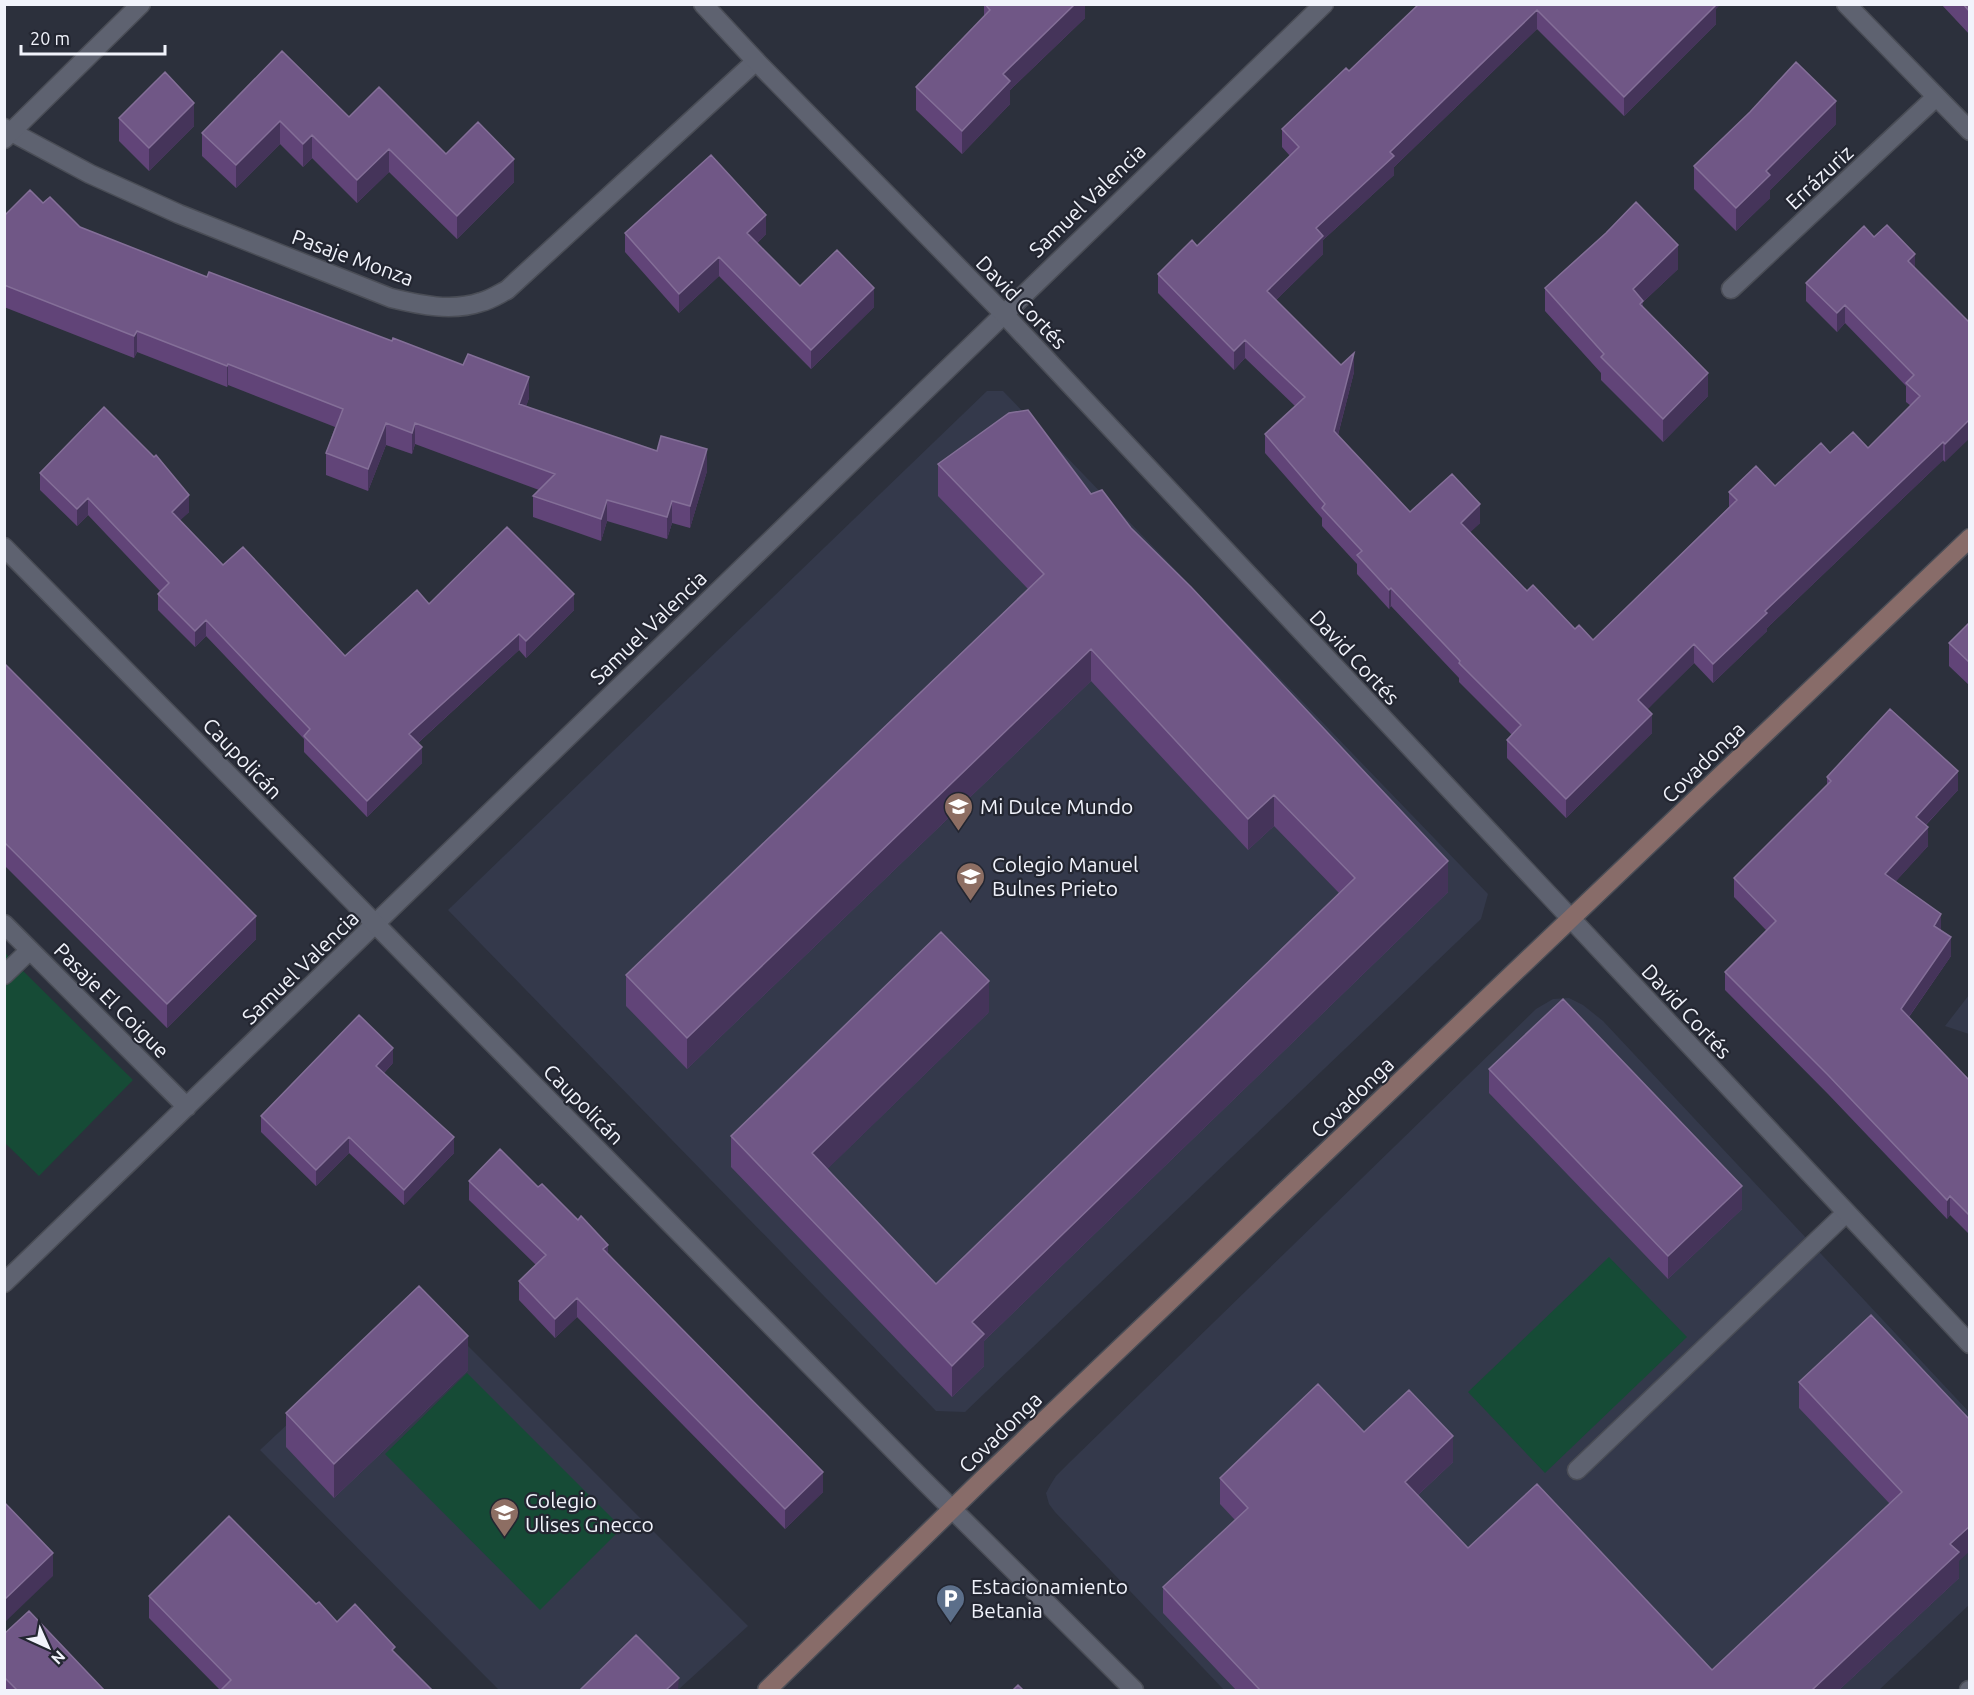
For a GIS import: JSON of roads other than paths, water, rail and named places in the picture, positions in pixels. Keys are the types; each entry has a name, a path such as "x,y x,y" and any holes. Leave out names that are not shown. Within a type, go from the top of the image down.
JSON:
{"main road":[{"name":"Covadonga","path":"767,1690 953,1509 1970,538"}],"street":[{"path":"7,133 141,4"},
{"name":"David Cortés","path":"703,4 1002,312 1970,1344"},
{"name":"Samuel Valencia","path":"4,1284 1002,312 1323,4"},
{"path":"1846,4 1970,131"},
{"name":"Pasaje Monza","path":"7,133 179,214 391,298 425,306 454,307 481,303 507,290 756,61"},
{"name":"Errázuriz","path":"1731,289 1936,97"},
{"name":"Caupolicán","path":"4,547 375,925 1134,1690"},
{"name":"Pasaje El Coigue","path":"4,924 187,1107"},
{"path":"4,975 30,950"},
{"path":"1577,1470 1846,1213"}],"place":[{"name":"Mi Dulce Mundo","path":"959,832"},
{"name":"Colegio Manuel Bulnes Prieto","path":"971,902"},
{"name":"Colegio Ulises Gnecco","path":"504,1538"},
{"name":"Estacionamiento Betania","path":"950,1624"}]}
